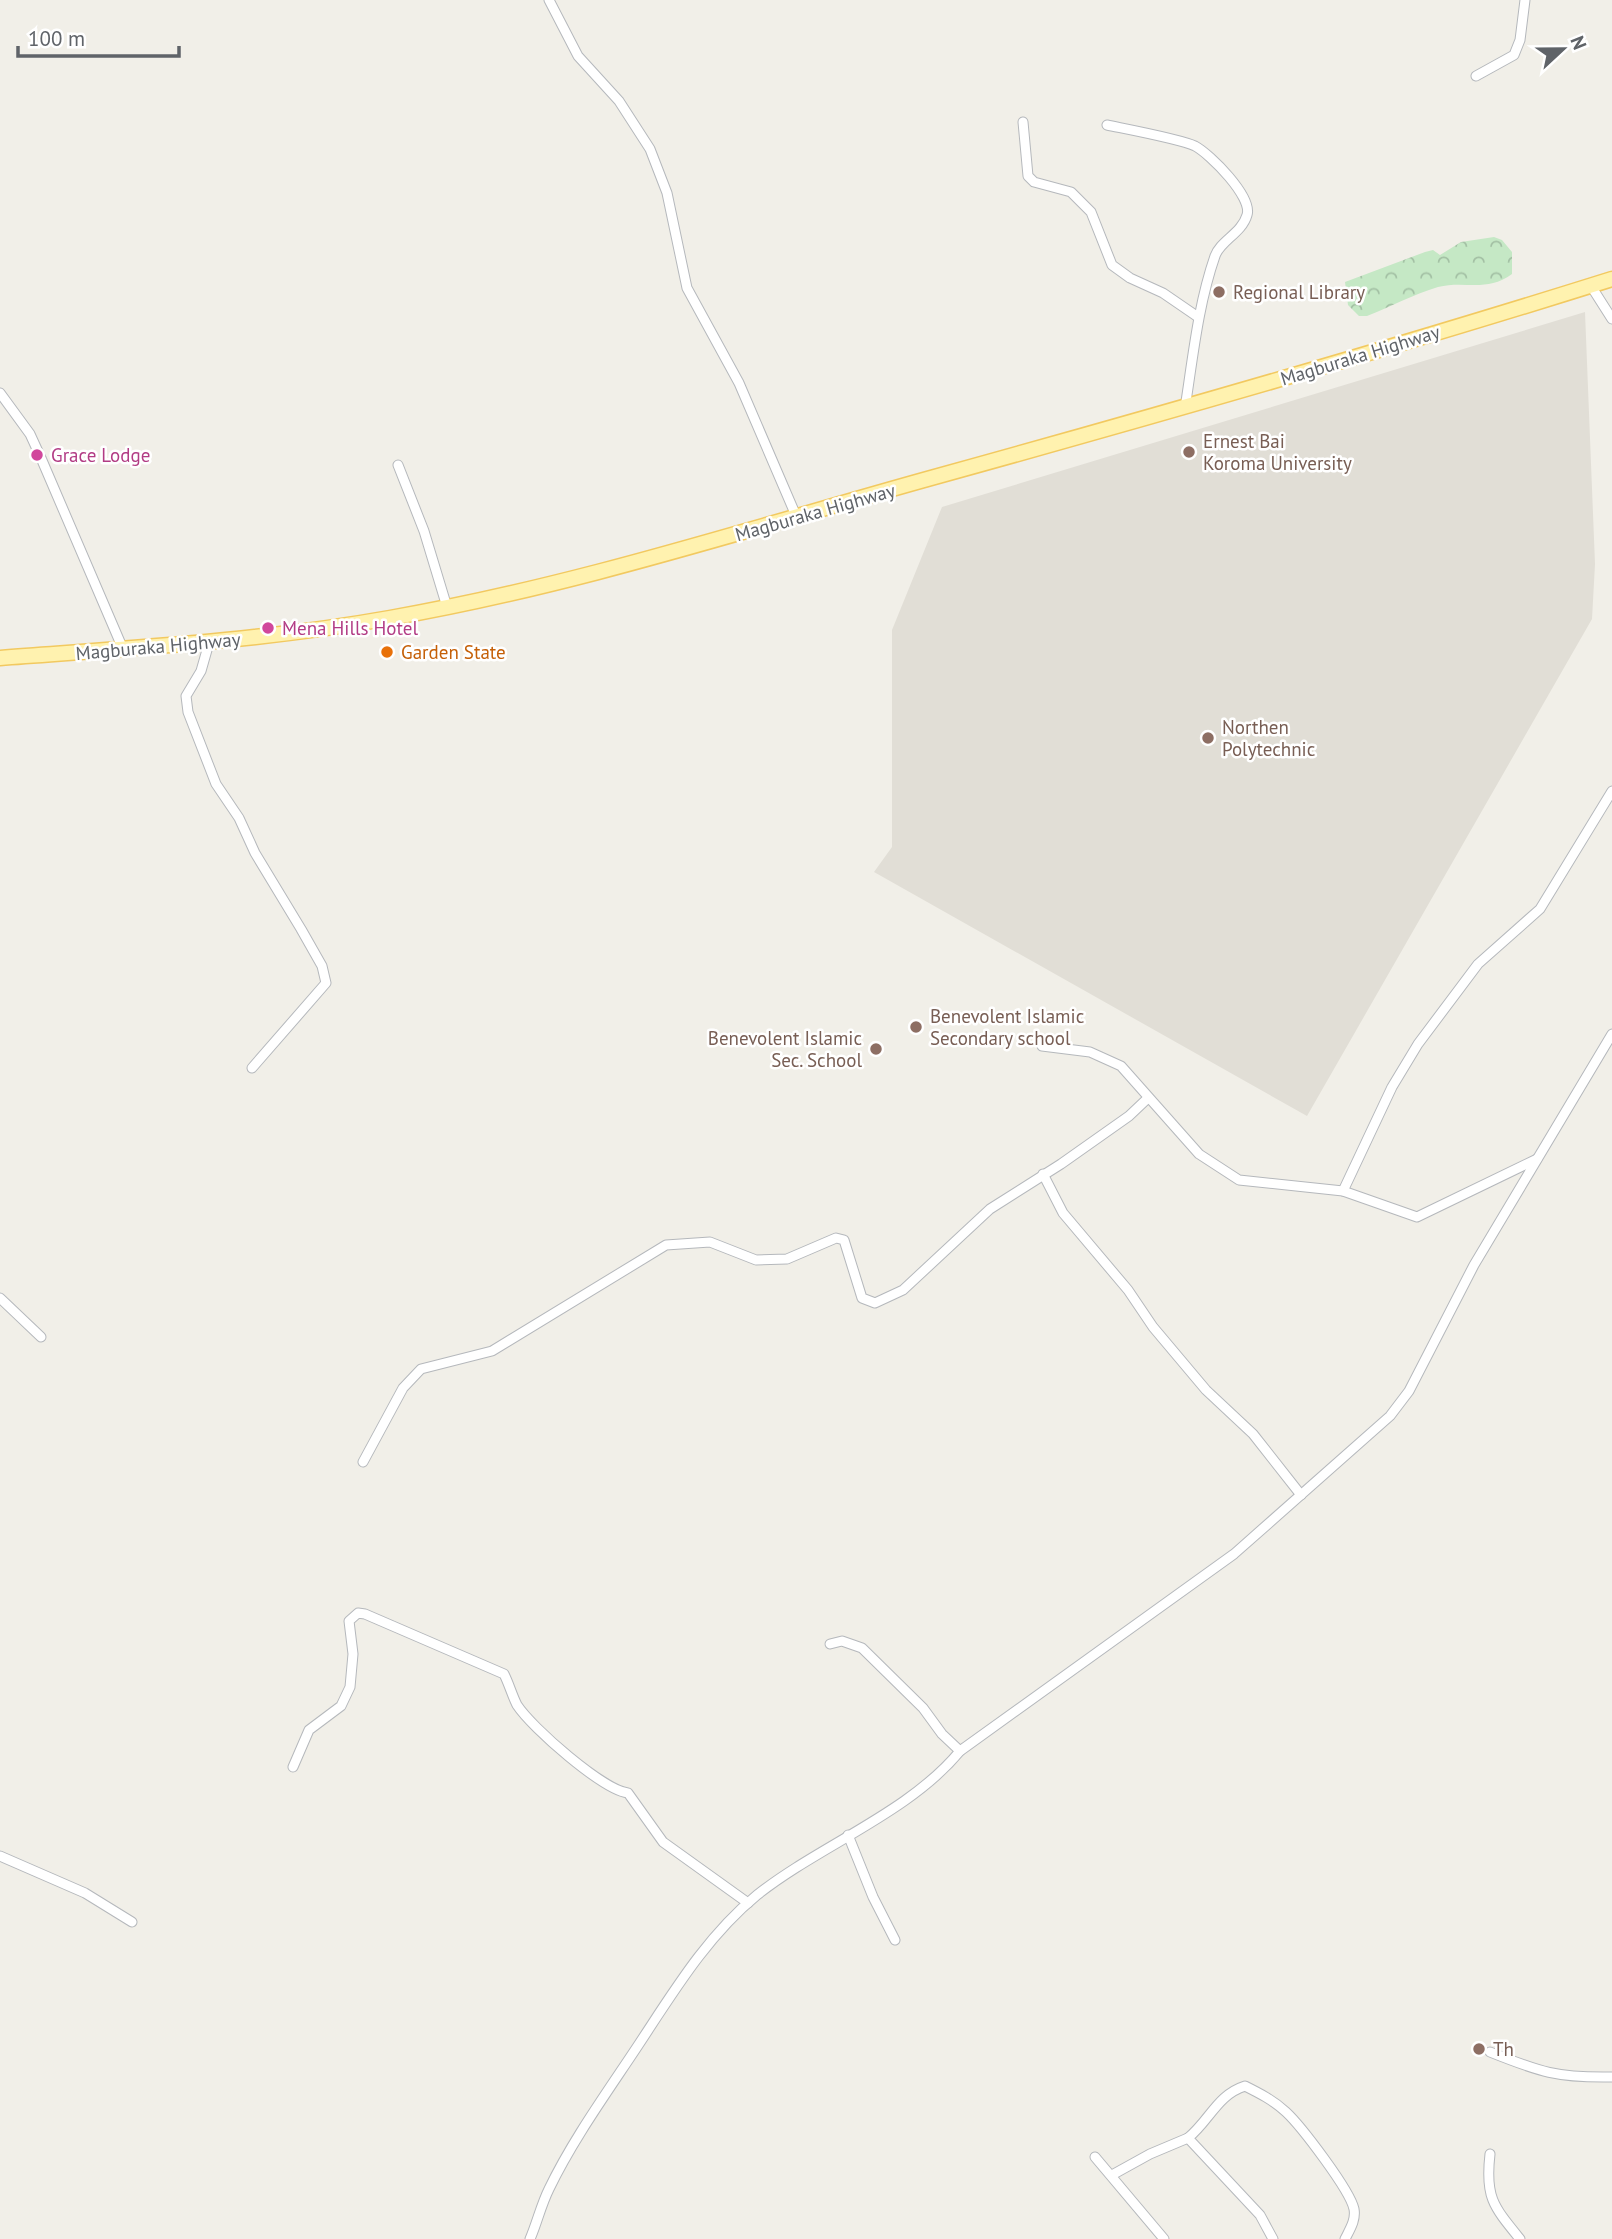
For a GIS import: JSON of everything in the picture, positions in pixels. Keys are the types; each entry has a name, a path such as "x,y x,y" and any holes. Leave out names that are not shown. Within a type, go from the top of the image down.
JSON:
{"main road":[{"name":"Magburaka Highway","path":"0,658 209,643 447,607 554,584 1185,408 1612,279"}],"street":[{"path":"549,0 578,56 618,101 654,158 667,193 687,288 739,383 797,518"},
{"path":"1476,76 1514,55 1520,40 1525,0"},
{"path":"1023,122 1028,176 1034,181 1071,191 1091,212 1112,265 1130,278 1163,293 1198,317"},
{"path":"1107,125 1194,145 1242,192 1248,213 1235,234 1216,252 1198,317 1185,408"},
{"path":"1591,286 1612,319"},
{"path":"0,393 30,434 122,649"},
{"path":"398,465 424,531 447,607"},
{"path":"209,643 201,671 186,696 188,712 216,785 239,818 255,853 302,929 322,966 326,983 252,1068"},
{"path":"1343,1191 1392,1087 1418,1044 1478,964 1540,909 1612,791"},
{"path":"530,2239 549,2189 686,1971 721,1929 748,1903 911,1795 948,1766 960,1751 1234,1554 1390,1416 1409,1391 1474,1265 1612,1034"},
{"path":"1042,1046 1103,1056 1121,1066 1199,1154 1239,1180 1343,1191 1417,1217 1539,1158"},
{"path":"363,1462 403,1388 421,1369 492,1351 666,1245 710,1242 757,1260 787,1259 836,1238 844,1240 862,1298 875,1304 903,1290 990,1209 1129,1116 1148,1098"},
{"path":"1043,1174 1063,1213 1128,1290 1153,1327 1206,1390 1253,1434 1301,1495"},
{"path":"0,1298 41,1337"},
{"path":"293,1767 309,1730 341,1706 350,1687 353,1654 349,1621 358,1613 365,1614 504,1674 517,1705 572,1760 619,1792 628,1793 636,1800 646,1822 663,1842 748,1903"},
{"path":"830,1644 842,1641 862,1648 923,1708 948,1741 960,1751"},
{"path":"848,1835 873,1896 895,1940"},
{"path":"0,1856 85,1893 132,1922"},
{"path":"1490,2052 1544,2074 1570,2078 1612,2077"},
{"path":"1112,2175 1150,2154 1188,2138 1204,2124 1216,2103 1231,2090 1245,2086 1268,2098 1287,2113 1323,2158 1353,2206 1354,2220 1345,2239"},
{"path":"1188,2138 1260,2215 1273,2239"},
{"path":"1490,2154 1489,2192 1498,2212 1520,2239"},
{"path":"1095,2157 1164,2239"}],"shaded area":[{"name":"Northen Polytechnic","path":"1585,312 1595,564 1592,619 1307,1116 874,872 892,847 892,630 942,507"}],"green space":[{"path":"1494,237 1502,240 1512,252 1512,274 1502,280 1484,285 1438,287 1367,316 1359,316 1348,305 1345,282 1425,252 1433,250 1440,255 1461,242"}],"place":[{"name":"Regional Library","path":"1219,292"},
{"name":"Ernest Bai Koroma University","path":"1189,452"},
{"name":"Grace Lodge","path":"37,455"},
{"name":"Mena Hills Hotel","path":"268,628"},
{"name":"Garden State","path":"387,652"},
{"name":"Northen Polytechnic","path":"1208,738"},
{"name":"Benevolent Islamic Secondary school","path":"916,1027"},
{"name":"Benevolent Islamic Sec. School","path":"876,1049"},
{"name":"Th","path":"1479,2049"}]}
